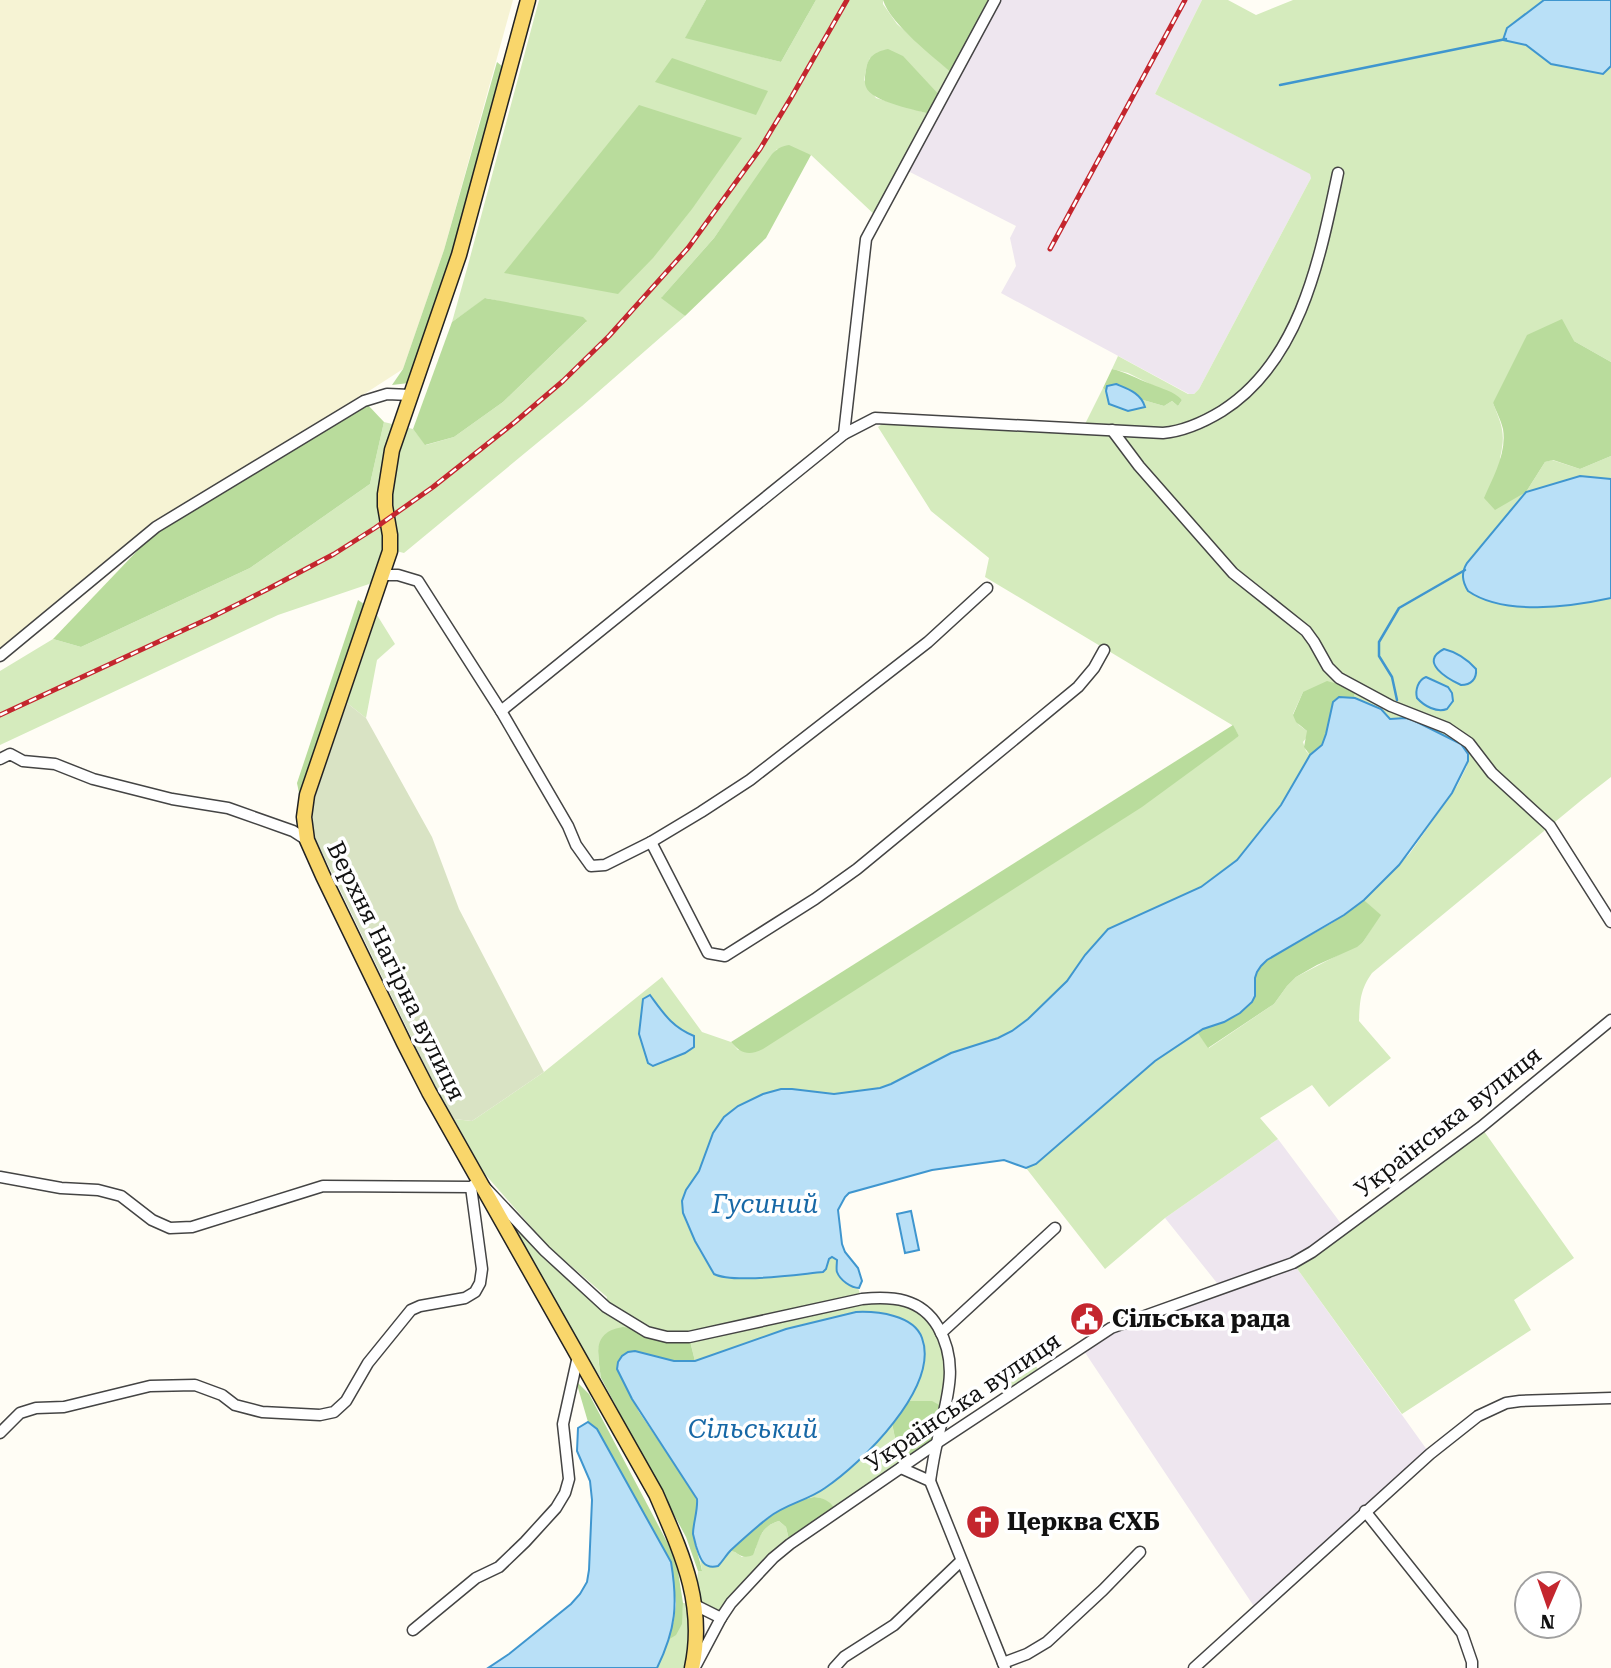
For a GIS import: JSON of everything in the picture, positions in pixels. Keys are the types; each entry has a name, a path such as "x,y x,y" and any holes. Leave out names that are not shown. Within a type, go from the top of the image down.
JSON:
{"main road":[{"name":"Верхня Нагірна вулиця","path":"528,0 459,255 392,450 385,506 390,551 307,795 304,817 307,840 323,876 475,1184 578,1356 656,1494 687,1568 695,1605 693,1668"}],"street":[{"path":"844,434 866,239 995,0"},
{"path":"501,711 844,434 875,418 1163,433 1203,422 1231,405 1258,380 1288,335 1304,302 1317,265 1338,173"},
{"path":"0,656 156,527 364,401 387,394 411,395"},
{"path":"1112,430 1139,466 1233,573 1306,631 1334,674 1391,706 1447,728 1469,743 1492,773 1550,826 1611,922"},
{"path":"383,575 398,575 418,581 501,711 568,826 576,845 592,866 605,865 651,842 750,780 928,642 986,588"},
{"path":"651,842 708,953 725,956 823,893 875,854 1078,687 1094,668 1104,650"},
{"path":"0,759 10,754 23,761 55,764 93,779 172,799 228,808 293,831 307,840"},
{"name":"Українська вулиця","path":"693,1668 721,1618 741,1590 790,1544 1111,1328 1293,1263 1312,1252 1481,1127 1611,1020"},
{"path":"0,1177 121,1196 152,1220 170,1228 192,1227 323,1186 475,1184 606,1307 647,1332 667,1337 689,1337 876,1298 900,1300 918,1306 931,1317 947,1346 950,1370 948,1398 930,1481 1004,1665 1047,1643 1140,1552"},
{"path":"0,1433 20,1413 28,1410 64,1407 150,1386 195,1385 222,1395 235,1405 262,1412 320,1415 334,1412 346,1401 368,1363 411,1310 465,1298 475,1292 480,1283 482,1269 475,1184"},
{"path":"941,1333 1055,1228"},
{"path":"413,1630 476,1578 499,1567 525,1542 565,1493 569,1479 563,1424 578,1356"},
{"path":"1194,1668 1365,1511 1478,1416 1506,1403 1611,1398"},
{"path":"901,1468 930,1481"},
{"path":"1365,1511 1462,1633 1472,1668"},
{"path":"834,1668 844,1657 894,1625 961,1560"},
{"path":"695,1605 721,1618"}],"shaded area":[{"path":"0,0 513,0 444,250 403,369 188,508 0,654"},
{"path":"995,0 1202,0 1155,94 1311,174 1194,394 1189,394 1001,293 1016,266 1010,238 1016,226 904,169"},
{"path":"1278,1139 1345,1229 1293,1263 1430,1454 1257,1611 1082,1348 1111,1328 1221,1288 1165,1218"}],"green space":[{"path":"539,0 706,0 686,37 781,62 816,0 883,0 897,24 954,75 942,98 870,58 864,80 876,98 933,115 877,217 811,155 777,149 714,238 662,297 685,316 582,406 404,553 384,548 372,583 278,615 0,745 0,671 53,639 81,647 250,568 370,484 384,422 413,429 426,445 454,437 503,402 586,322 486,298 452,322"},
{"path":"706,0 816,0 781,62 685,38"},
{"path":"883,0 995,0 954,75 904,30"},
{"path":"1202,0 1228,0 1256,15 1293,0 1544,0 1507,28 1504,40 1526,45 1551,64 1603,74 1611,66 1611,362 1574,341 1493,403 1502,430 1500,458 1526,492 1545,462 1552,460 1580,469 1611,456 1611,777 1372,973 1361,996 1359,1021 1391,1058 1329,1107 1312,1085 1260,1118 1278,1139 1165,1218 1105,1269 1026,1168 1036,1164 1155,1061 1197,1032 1209,1048 1274,1004 1296,977 1363,942 1380,915 1364,900 1410,853 1457,786 1467,766 1468,754 1409,718 1390,719 1381,709 1355,698 1355,695 1303,692 1293,714 1299,725 1307,731 1303,742 1310,755 1281,805 1237,859 1201,887 1108,929 1067,981 1012,1031 880,1088 834,1094 781,1089 763,1094 738,1106 724,1117 713,1133 699,1171 682,1201 686,1222 714,1274 828,1260 834,1257 837,1260 836,1269 854,1288 858,1288 862,1299 918,1306 947,1346 945,1408 922,1401 908,1401 918,1384 916,1328 898,1317 803,1324 695,1361 689,1337 607,1333 598,1349 601,1378 582,1352 507,1219 606,1306 607,1297 548,1246 484,1173 454,1119 472,1121 544,1072 662,977 702,1032 731,1042 738,1050 1239,736 1232,725 985,577 989,558 931,511 878,427 889,419 1083,428 1103,388 1109,404 1145,407 1143,400 1164,406 1172,401 1178,406 1182,400 1128,373 1112,369 1118,356 1188,394 1194,394 1199,389 1311,178 1310,174 1155,94","holes":["650,995 674,1024 694,1036 648,1063"]},
{"path":"888,49 903,56 942,98 933,115 885,101 876,97 866,87 868,61 876,53"},
{"path":"672,58 768,91 756,115 655,82"},
{"path":"497,62 503,67 453,253 409,383 392,385 403,369 444,250"},
{"path":"639,105 742,138 692,209 653,258 618,294 504,273"},
{"path":"789,145 811,155 766,238 685,316 661,298 714,238 772,154"},
{"path":"485,298 583,317 587,321 503,402 454,437 425,445 413,429 452,322"},
{"path":"1562,319 1574,341 1611,362 1611,456 1580,469 1553,460 1545,462 1526,492 1495,510 1484,498 1498,465 1504,438 1493,403 1527,335"},
{"path":"1112,369 1168,390 1182,400 1178,406 1172,401 1164,406 1143,400 1133,392 1107,386 1106,391 1103,388"},
{"path":"367,404 384,422 370,484 250,568 81,647 53,639 158,529"},
{"path":"358,600 370,608 312,780 299,793 297,783"},
{"path":"377,615 395,644 377,660 366,718 347,703"},
{"path":"1327,681 1345,686 1354,692 1355,698 1345,697 1322,745 1310,755 1304,747 1307,731 1296,722 1293,715 1303,692"},
{"path":"347,703 366,718 432,837 459,909 544,1072 472,1121 454,1119 443,1103 314,836 312,813 315,797"},
{"path":"1233,725 1239,736 1142,807 763,1049 746,1053 731,1042"},
{"path":"1364,900 1381,915 1363,942 1296,977 1274,1004 1208,1048 1197,1032 1229,1018 1251,1002 1256,988 1257,971 1267,960 1332,923"},
{"path":"1481,1127 1574,1258 1514,1300 1531,1330 1402,1414 1293,1263"},
{"path":"623,1327 689,1337 695,1361 666,1359 617,1369 639,1412 694,1493 697,1508 694,1537 702,1571 698,1571 686,1537 601,1378 598,1353 601,1339 613,1330"},
{"path":"1026,1353 1038,1369 1008,1389 996,1372"},
{"path":"576,1381 589,1394 676,1559 683,1603 682,1624 676,1635 668,1640 676,1604 671,1562 597,1429 588,1422"},
{"path":"908,1401 932,1401 945,1408 937,1443 901,1468 892,1423"},
{"path":"892,1423 901,1468 836,1512 824,1500 817,1497 807,1498 854,1465"},
{"path":"814,1497 828,1501 836,1512 790,1544 786,1527 779,1521 764,1530 753,1555 744,1556 730,1551 779,1511"},
{"path":"779,1521 786,1527 790,1544 721,1618 696,1605 692,1668 644,1668 682,1615 683,1603 695,1604 698,1571 702,1570 700,1560 705,1565 721,1563 729,1551 742,1557 755,1551 763,1532 769,1525"}],"water":[{"path":"1544,0 1611,0 1611,66 1603,74 1551,64 1526,45 1503,40 1507,28"},
{"path":"1116,384 1137,395 1145,407 1128,411 1109,404 1107,386"},
{"path":"1580,476 1611,479 1611,598 1557,606 1518,607 1483,599 1468,591 1463,577 1467,563 1526,492"},
{"path":"1444,649 1462,657 1476,669 1473,681 1461,685 1438,670 1434,659"},
{"path":"1426,677 1448,687 1452,693 1453,701 1447,709 1431,708 1417,698 1418,686"},
{"name":"Гусиний","path":"1339,697 1355,698 1381,709 1390,719 1413,720 1461,744 1468,754 1468,761 1452,793 1399,865 1364,900 1344,915 1267,960 1257,972 1252,1002 1240,1013 1203,1029 1155,1061 1036,1164 1026,1168 1004,1160 932,1170 849,1193 838,1210 842,1244 858,1268 862,1281 859,1288 849,1285 841,1278 837,1271 837,1260 832,1257 823,1272 751,1278 714,1274 695,1241 683,1213 682,1201 699,1171 713,1133 724,1117 738,1106 781,1089 834,1094 880,1088 951,1053 1012,1031 1067,981 1108,929 1201,887 1237,860 1281,805 1310,755 1322,745 1333,702"},
{"path":"650,995 674,1024 694,1036 694,1047 653,1066 648,1063 639,1034 643,999"},
{"path":"911,1211 919,1250 905,1253 897,1214"},
{"name":"Сільський","path":"856,1312 894,1316 918,1330 922,1338 924,1358 920,1379 909,1401 876,1443 840,1477 818,1492 768,1518 731,1550 718,1566 706,1565 699,1555 693,1534 697,1499 632,1399 617,1369 618,1362 628,1352 635,1351 674,1361 695,1361 786,1329"},
{"name":"Сільський","path":"588,1422 597,1429 671,1562 674,1616 663,1654 657,1668 488,1668 571,1604 587,1582 592,1500 590,1481 577,1451 578,1428"}],"waterway":[{"path":"1280,85 1506,39"},
{"path":"1397,700 1392,677 1379,656 1379,642 1399,608 1465,570"}],"railway":[{"path":"0,715 214,616 334,554 433,487 515,422 563,381 609,336 688,248 760,149 847,0"},
{"path":"1050,249 1185,0"}],"place":[{"name":"Сільська рада","path":"1087,1319"},
{"name":"Церква ЄХБ","path":"983,1522"}]}
